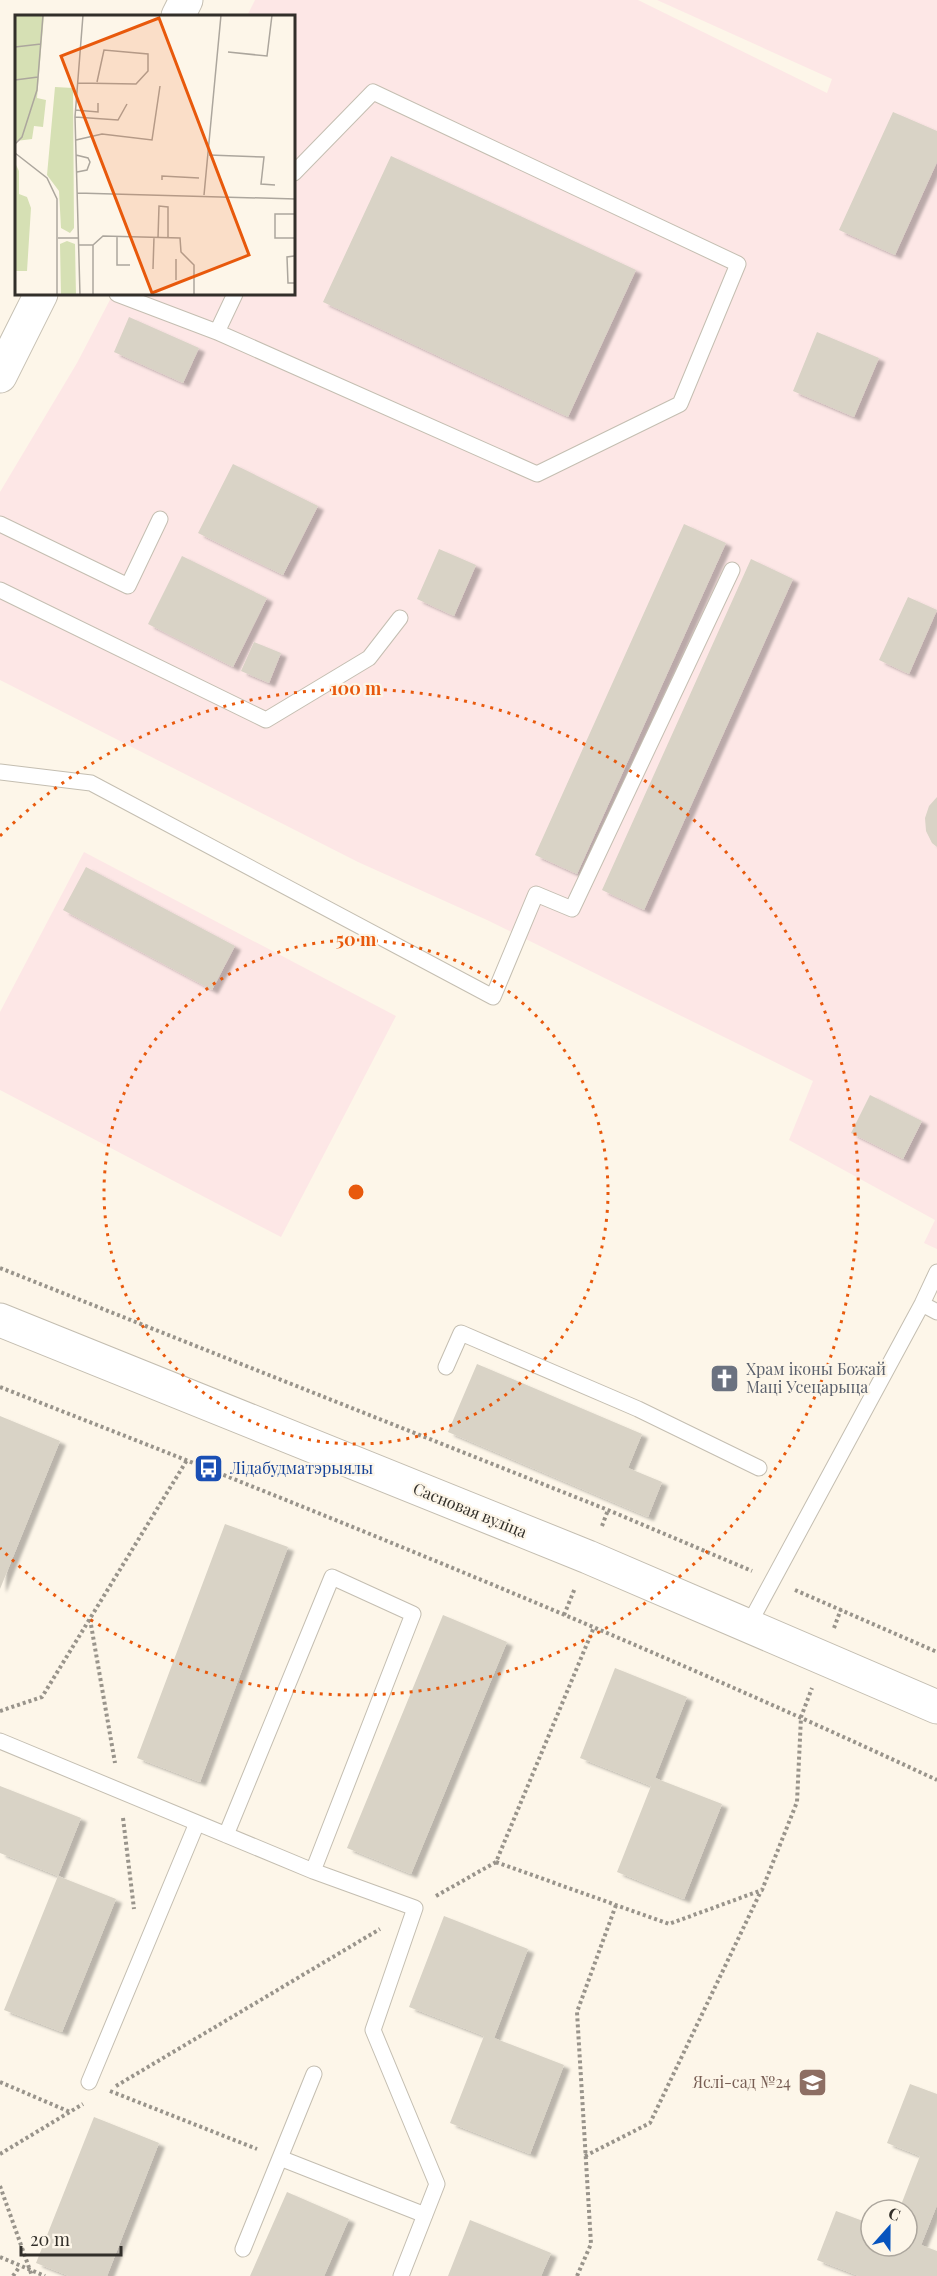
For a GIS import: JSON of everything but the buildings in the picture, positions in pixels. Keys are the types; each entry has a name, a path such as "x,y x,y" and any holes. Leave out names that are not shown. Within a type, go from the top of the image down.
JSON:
{"street":[{"path":"178,15 186,0"},
{"path":"0,376 39,296"},
{"name":"Сасновая вуліца","path":"0,1320 588,1557 937,1707"}],"lane":[{"path":"122,296 216,332 537,474 680,404 738,264 373,92 296,171"},
{"path":"216,332 234,296"},
{"path":"0,524 128,586 160,519"},
{"path":"0,772 91,783 493,997 536,894 572,909 732,570"},
{"path":"0,590 266,720 369,658 400,618"},
{"path":"748,1626 922,1304 937,1272"},
{"path":"922,1304 937,1312"},
{"path":"446,1367 461,1333 638,1409 759,1468"},
{"path":"226,1835 332,1577 413,1614 313,1870"},
{"path":"0,1741 226,1835 415,1908 373,2030 437,2184 401,2276"},
{"path":"89,2082 197,1823"},
{"path":"243,2249 314,2074"},
{"path":"280,2158 425,2215"}],"path":[{"path":"0,1268 586,1502 937,1652"},
{"path":"0,1387 187,1460 574,1619 801,1717 929,1776 937,1782"},
{"path":"0,1710 42,1697 187,1460"},
{"path":"585,2156 650,2123 762,1890 797,1802 801,1717"},
{"path":"496,1862 669,1924 762,1890"},
{"path":"577,2276 591,2244 577,2012 616,1905"},
{"path":"0,2082 70,2112"},
{"path":"89,2082 280,2158"},
{"path":"0,2154 109,2090"},
{"path":"0,2186 32,2276"},
{"path":"0,2257 45,2276"},
{"path":"13,2276 20,2266"}],"shaded area":[{"path":"255,0 638,0 827,93 832,79 657,0 937,0 937,1249 924,1243 935,1220 789,1140 813,1081 487,920 358,862 0,680 0,492 77,363 112,296 296,296 296,15 248,15"},
{"path":"84,852 396,1016 281,1237 0,1090 0,1012"}],"place":[{"name":"Храм іконы Божай Маці Усецарыца","path":"725,1378"},
{"name":"Лідабудматэрыялы","path":"209,1468"},
{"name":"Яслі-сад №24","path":"812,2082"}]}
